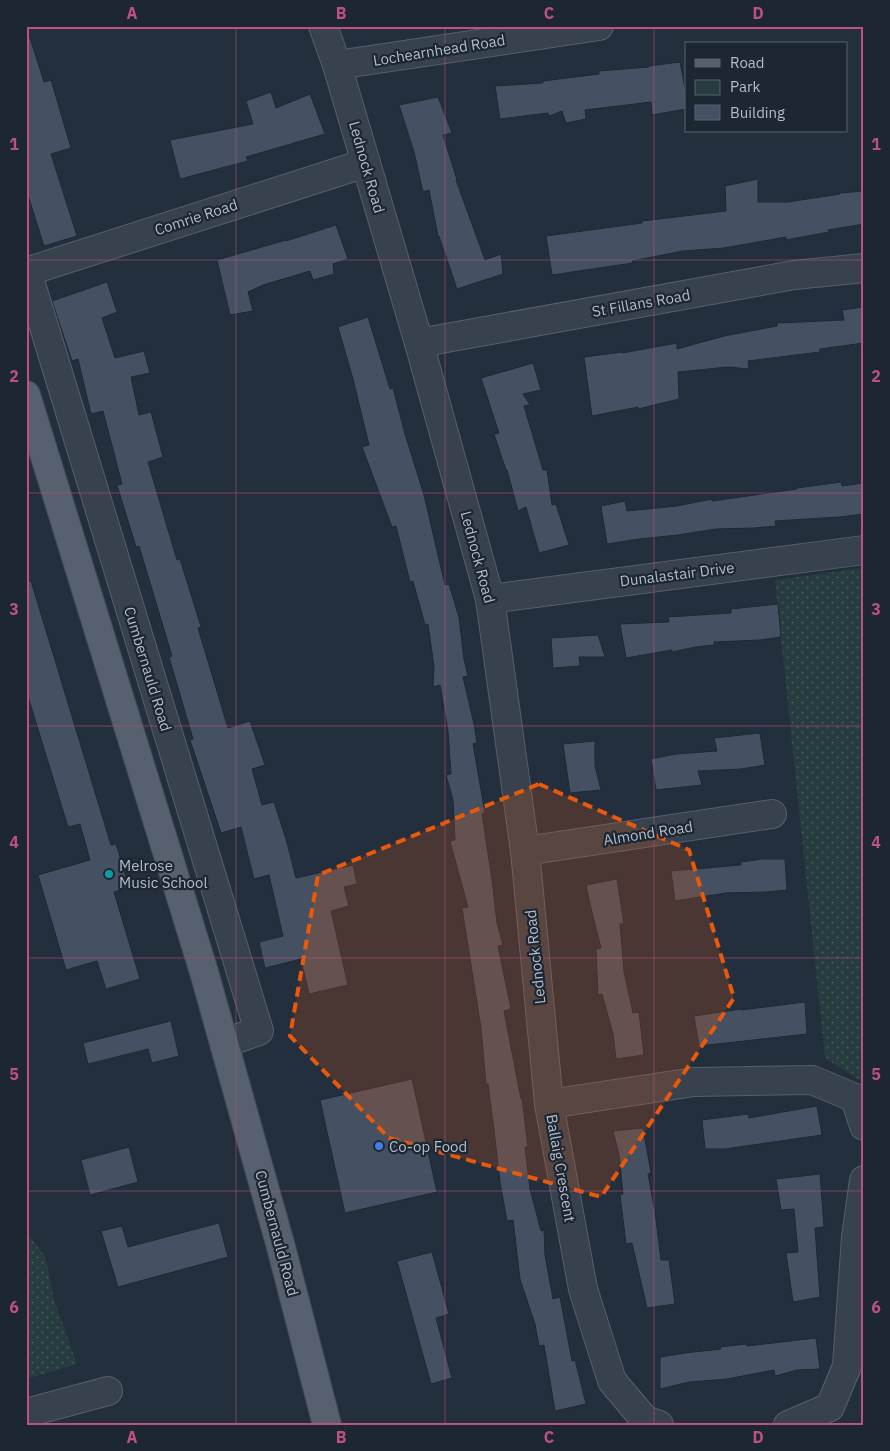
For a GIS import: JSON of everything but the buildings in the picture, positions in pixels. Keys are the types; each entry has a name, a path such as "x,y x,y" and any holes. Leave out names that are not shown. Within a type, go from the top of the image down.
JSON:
{"main road":[{"name":"Cumbernauld Road","path":"26,395 204,972 281,1247 327,1425"}],"street":[{"name":"Lednock Road","path":"323,26 338,65 419,343 490,599 525,851 550,1104"},
{"name":"Lochearnhead Road","path":"338,65 599,26"},
{"name":"Comrie Road","path":"27,271 366,163"},
{"name":"St Fillans Road","path":"419,343 794,275 864,268"},
{"name":"Cumbernauld Road","path":"27,271 259,1031 224,1043"},
{"name":"Dunalastair Drive","path":"490,599 864,550"},
{"name":"Almond Road","path":"525,851 772,814"},
{"name":"Ballaig Crescent","path":"659,1425 645,1420 612,1381 582,1289 550,1104 694,1082 812,1080 856,1098 864,1126"},
{"path":"788,1425 830,1407 847,1366 856,1237 864,1180"},
{"path":"26,1413 108,1391"}],"highlighted area":[{"path":"539,784 689,850 734,998 601,1197 389,1138 290,1036 318,875"}],"green space":[{"path":"864,568 864,1083 825,1058 775,580"},
{"path":"26,1232 45,1256 54,1299 77,1364 26,1379"}],"place":[{"name":"Melrose Music School","path":"109,874"},
{"name":"Co-op Food","path":"379,1146"}]}
